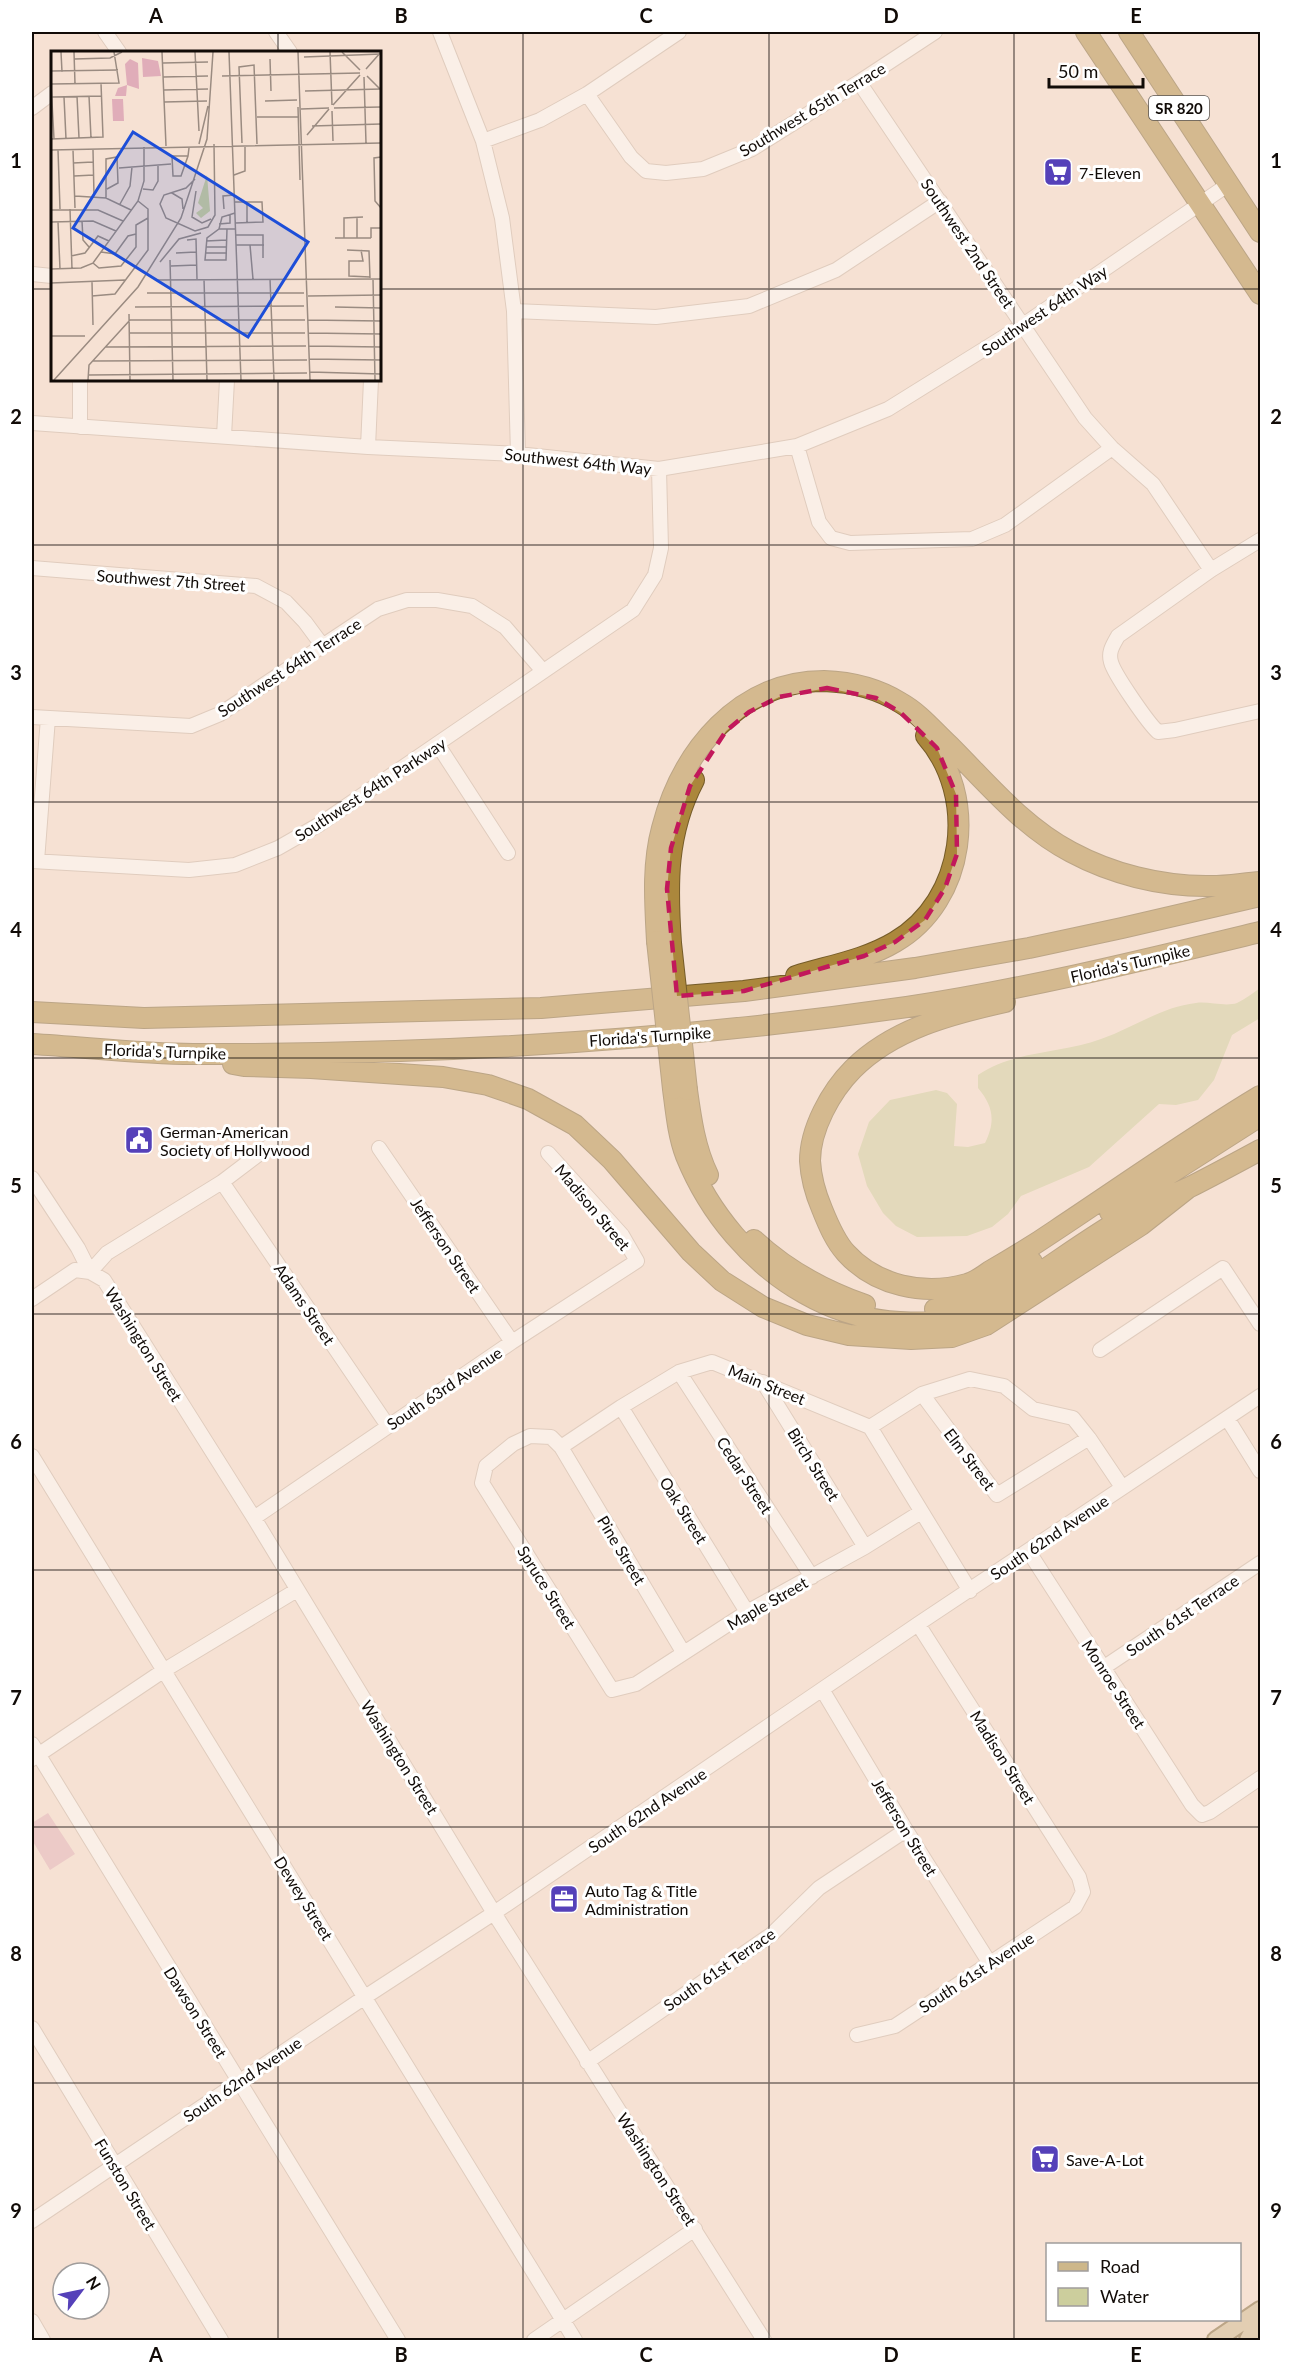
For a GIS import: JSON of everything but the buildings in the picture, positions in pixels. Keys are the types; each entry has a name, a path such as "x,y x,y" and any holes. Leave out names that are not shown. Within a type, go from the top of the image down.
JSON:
{"highway":[{"name":"SR 820","path":"1086,32 1260,294"},
{"name":"SR 820","path":"1129,32 1260,232"},
{"path":"1260,882 1207,886 1158,882 1115,872 1070,852 1020,818 903,703 870,687 845,682 815,681 783,686 752,700 728,717 703,741 685,769 670,802 657,851 654,890 664,942 680,1090 678,1124 685,1154 710,1204 752,1256 786,1283 829,1306 874,1320 912,1323 939,1321 984,1310 1134,1212 1188,1188 1260,1150"},
{"path":"664,942 671,848 690,786 705,759 726,731 749,712 779,698 827,688 851,691 876,698 900,712 937,748 956,794 957,854 945,888 925,920 895,942 864,956 744,991"},
{"name":"Florida's Turnpike","path":"32,1012 144,1018 518,1009 744,991 903,970 1029,948 1260,896"},
{"name":"Florida's Turnpike","path":"32,1044 190,1054 375,1052 715,1031 909,1007 1043,982 1260,932"},
{"path":"1148,959 1056,990 980,1008 915,1028 878,1049 854,1068 833,1093 818,1123 810,1161 816,1194 830,1229 845,1252 869,1273 904,1286 937,1290 969,1284 1021,1253 1171,1152 1260,1096"},
{"path":"190,1054 244,1066 443,1077 488,1085 528,1099 574,1125 604,1153 690,1252 722,1281 763,1307 807,1326 849,1335 911,1339 952,1337 986,1325 1141,1225 1188,1188"},
{"path":"680,1090 702,1164 717,1193 750,1236 768,1253 842,1296 890,1311 918,1312 948,1307 978,1295 1260,1116"}],"main road":[{"path":"1243,2340 1260,2310"},
{"path":"1216,2340 1253,2319"},
{"path":"1248,2340 1253,2319"}],"street":[{"path":"105,32 116,51"},
{"path":"276,32 289,51"},
{"path":"440,32 483,141 502,218 514,311 518,454"},
{"path":"483,141 540,120 587,94 679,32"},
{"name":"Southwest 65th Terrace","path":"587,94 631,157 646,171 666,173 703,169 752,149 935,32"},
{"name":"Southwest 2nd Street","path":"859,82 1085,418 1112,448 1153,484 1211,570"},
{"path":"32,108 51,94"},
{"name":"Southwest 64th Way","path":"32,423 368,447 518,454 659,469 797,446 888,409 1023,325 1229,184"},
{"path":"514,311 656,317 749,306 836,270 940,201"},
{"path":"32,274 51,276"},
{"path":"80,381 80,427"},
{"path":"225,436 227,381"},
{"path":"368,447 371,381"},
{"path":"797,446 819,522 831,538 850,543 972,539 1005,525 1112,448"},
{"name":"Southwest 64th Parkway","path":"34,861 189,870 235,865 278,848 320,824 633,610 655,575 662,548 659,469"},
{"path":"1260,540 1211,570 1118,636 1110,650 1111,664 1149,723 1158,732 1260,711"},
{"name":"Southwest 7th Street","path":"32,568 256,586 286,602 322,645"},
{"name":"Southwest 64th Terrace","path":"32,717 191,726 220,714 378,609 407,600 437,600 472,606 505,627 543,671"},
{"path":"34,861 48,718"},
{"path":"438,745 508,853"},
{"path":"32,1299 75,1270 90,1272 106,1253 222,1182 274,1142"},
{"name":"Jefferson Street","path":"380,1148 512,1342"},
{"name":"Madison Street","path":"548,1153 622,1235 637,1261"},
{"name":"Washington Street","path":"32,1178 78,1248 90,1272 104,1280 254,1518 424,1794 494,1913 764,2340"},
{"name":"Adams Street","path":"222,1182 388,1426"},
{"name":"South 63rd Avenue","path":"254,1518 512,1342 637,1261"},
{"path":"1100,1350 1223,1268 1260,1324"},
{"name":"Main Street","path":"561,1447 679,1372 712,1362 870,1427"},
{"name":"Cedar Street","path":"679,1372 812,1577"},
{"path":"970,1591 870,1427 922,1394 970,1379 1004,1386 1033,1408 1072,1418 1089,1437 1122,1487"},
{"name":"Birch Street","path":"763,1382 865,1547"},
{"name":"Elm Street","path":"922,1394 997,1495 1089,1437"},
{"name":"South 62nd Avenue","path":"32,2221 494,1913 823,1691 918,1624 1260,1396"},
{"name":"Oak Street","path":"621,1407 747,1612"},
{"path":"1227,1418 1260,1470"},
{"name":"Spruce Street","path":"561,1447 551,1437 542,1435 530,1436 513,1443 486,1466 482,1483 612,1690"},
{"name":"Pine Street","path":"561,1447 683,1652"},
{"name":"Dewey Street","path":"32,1456 575,2340"},
{"name":"Maple Street","path":"612,1690 636,1684 747,1612 865,1547 921,1512"},
{"name":"Monroe Street","path":"1029,1552 1192,1805 1202,1815 1260,1778"},
{"name":"South 61st Terrace","path":"1103,1668 1260,1563"},
{"path":"34,1753 297,1590"},
{"name":"Madison Street","path":"918,1624 1079,1877 1083,1892"},
{"name":"Jefferson Street","path":"823,1691 906,1830 989,1962"},
{"name":"Dawson Street","path":"34,1753 399,2340"},
{"name":"South 61st Terrace","path":"587,2061 772,1934 819,1888 906,1830"},
{"name":"South 61st Avenue","path":"857,2035 895,2026 1075,1907 1083,1892"},
{"name":"Funston Street","path":"32,2028 221,2340"},
{"path":"534,2340 695,2229"},
{"path":"32,2321 43,2340"}],"highlighted area":[{"path":"827,688 876,698 900,712 937,748 956,794 957,854 945,888 925,920 895,942 864,956 744,991 677,996 667,889 671,848 690,786 726,731 749,712 779,697"}],"shaded area":[{"path":"48,1813 75,1854 50,1870 32,1840 32,1823"}],"water":[{"path":"1260,988 1260,1018 1232,1035 1214,1080 1198,1100 1176,1105 1159,1104 1089,1167 1021,1196 1008,1214 992,1227 967,1236 917,1237 896,1226 883,1213 867,1186 858,1154 869,1122 890,1100 936,1090 947,1093 957,1104 954,1146 968,1147 985,1143 992,1121 990,1108 978,1088 978,1075 992,1067 1022,1057 1101,1039 1159,1013 1183,1005 1237,1003"}],"place":[{"name":"7-Eleven","path":"1058,172"},
{"name":"German-American Society of Hollywood","path":"139,1140"},
{"name":"Auto Tag & Title Administration","path":"564,1899"},
{"name":"Save-A-Lot","path":"1045,2159"}]}
